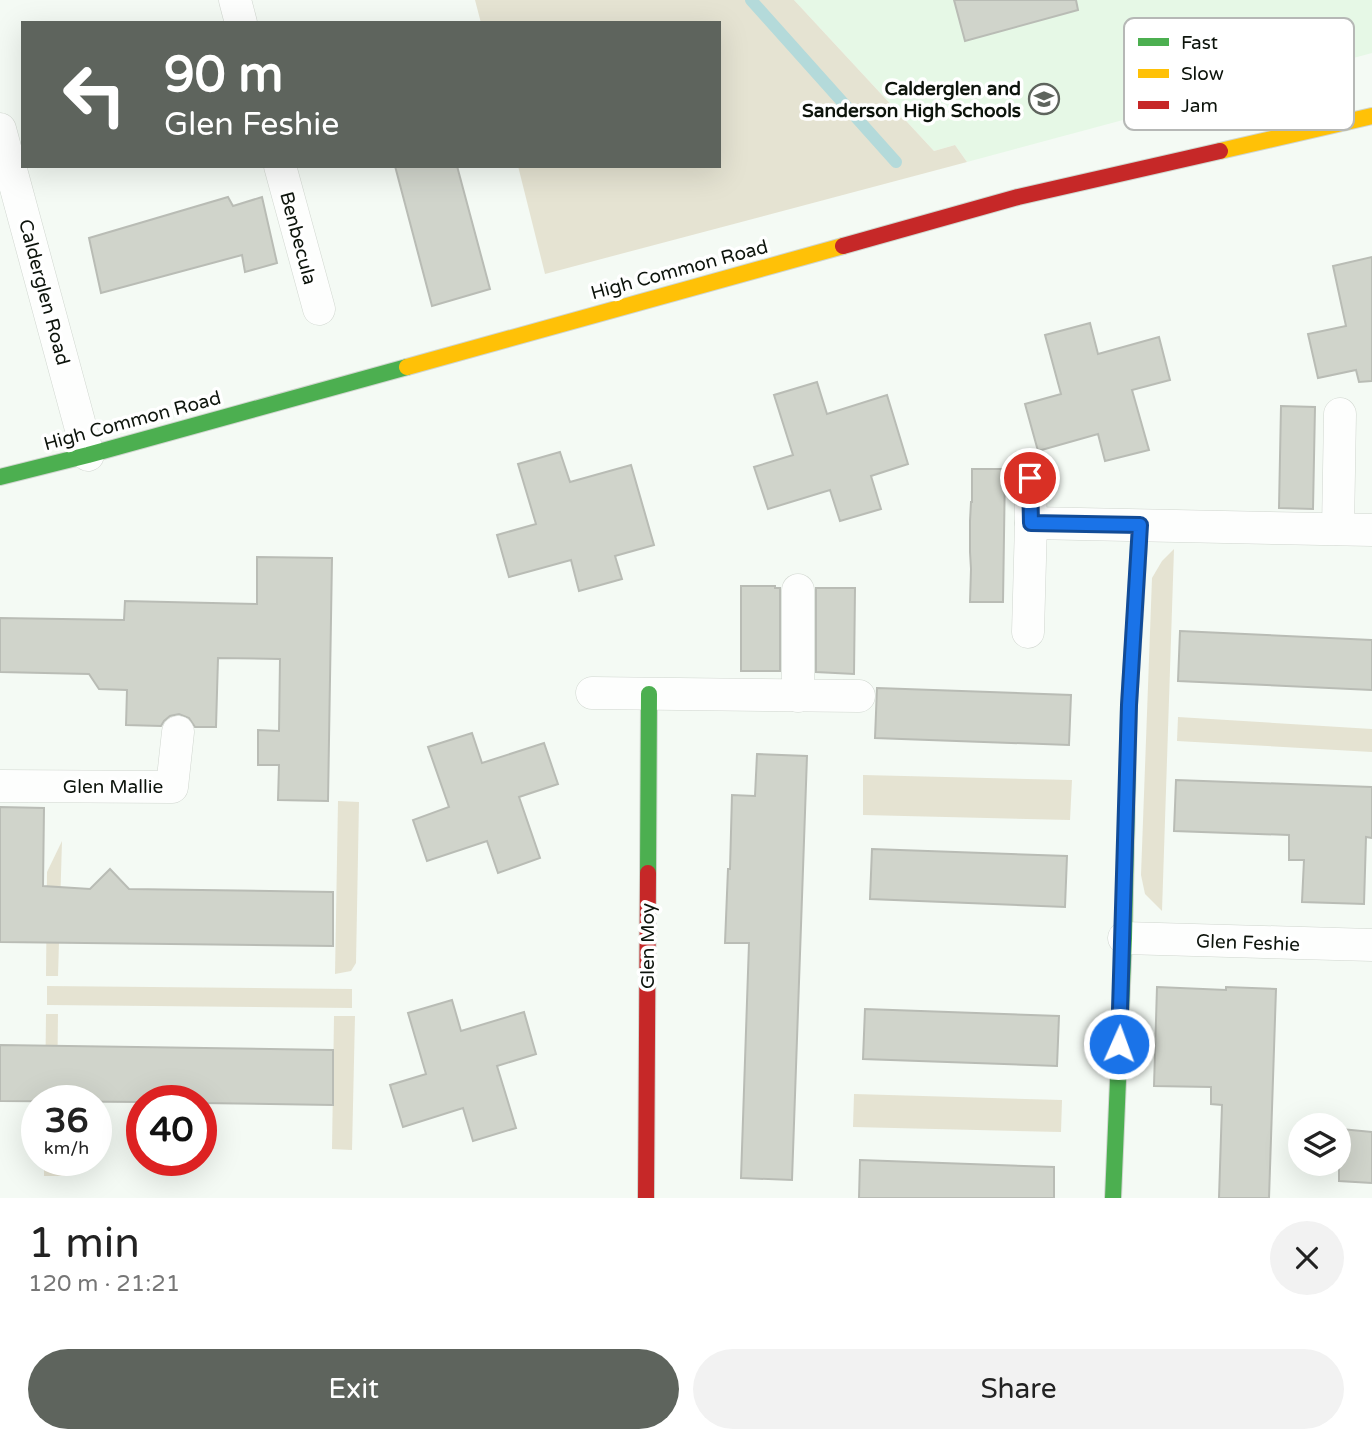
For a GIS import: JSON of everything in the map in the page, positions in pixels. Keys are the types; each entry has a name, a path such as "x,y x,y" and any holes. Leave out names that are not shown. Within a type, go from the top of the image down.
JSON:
{"street":[{"path":"235,0 240,21"},
{"name":"High Common Road","path":"1354,120 1372,116"},
{"name":"Calderglen Road","path":"0,129 88,455"},
{"name":"High Common Road","path":"0,477 88,455 1018,197 1311,130"},
{"name":"Benbecula","path":"281,168 319,309"},
{"path":"1338,529 1340,414"},
{"path":"1028,632 1030,478"},
{"path":"1031,523 1372,530"},
{"path":"1113,1198 1124,939 1129,705 1140,525"},
{"path":"797,696 798,590"},
{"path":"592,693 859,696"},
{"name":"Glen Moy","path":"646,1198 649,694"},
{"name":"Glen Mallie","path":"0,786 172,786 178,732"},
{"name":"Glen Feshie","path":"1124,939 1372,945"}],"shaded area":[{"path":"475,0 794,0 934,151 955,145 967,162 545,274 518,168 721,168 721,21 480,21"},
{"name":"Calderglen and Sanderson High Schools","path":"794,0 1372,0 1372,53 1354,58 1354,18 1124,18 1124,120 967,162 955,145 934,151"},
{"path":"1174,549 1162,911 1145,894 1141,875 1152,578 1162,561"},
{"path":"1178,717 1372,729 1372,752 1177,741"},
{"path":"863,775 1072,780 1070,820 863,815"},
{"path":"338,801 359,802 356,963 351,971 335,974"},
{"path":"62,841 58,976 46,976 47,872"},
{"path":"47,986 352,989 352,1008 47,1005"},
{"path":"46,1014 58,1014 57,1085 45,1085"},
{"path":"334,1016 355,1016 352,1150 332,1149"},
{"path":"854,1094 1062,1100 1061,1132 853,1127"}],"building":[{"path":"954,0 1076,0 1078,10 965,41"},
{"path":"396,168 458,168 490,289 432,306"},
{"path":"228,197 233,206 262,197 277,263 245,272 242,255 101,293 89,238"},
{"path":"1372,257 1372,381 1359,382 1356,370 1318,378 1308,334 1346,326 1333,266"},
{"path":"1090,323 1098,354 1159,337 1170,380 1132,390 1149,450 1105,461 1098,434 1038,451 1025,404 1061,394 1045,335"},
{"path":"817,382 827,414 887,395 908,464 871,476 881,509 840,521 830,490 768,509 754,467 793,455 774,395"},
{"path":"1281,406 1315,407 1313,509 1279,508"},
{"path":"560,452 570,482 631,465 654,545 615,556 622,579 579,591 571,560 509,577 497,535 536,524 518,464"},
{"path":"972,469 1005,469 1003,602 970,602"},
{"path":"257,557 332,558 328,801 278,800 279,765 258,765 258,730 279,731 280,659 218,658 216,727 195,727 189,718 179,714 170,716 161,726 126,725 127,690 99,689 89,674 0,672 0,618 124,620 125,601 257,604"},
{"path":"741,586 780,588 780,671 741,671"},
{"path":"816,588 855,588 854,674 816,672"},
{"path":"1180,631 1372,640 1372,690 1178,681"},
{"path":"877,688 1071,695 1069,745 875,738"},
{"path":"472,733 482,763 544,743 558,784 519,797 540,858 498,873 487,841 427,861 413,820 449,807 428,747"},
{"path":"757,754 807,756 792,1180 741,1178 749,943 725,943 732,795 755,796"},
{"path":"1176,780 1372,787 1372,838 1366,837 1364,904 1302,902 1304,860 1289,860 1289,835 1174,831"},
{"path":"0,807 44,808 43,886 90,889 110,869 129,889 333,892 333,946 0,942"},
{"path":"872,849 1067,856 1065,907 870,899"},
{"path":"1157,987 1276,989 1269,1198 1219,1198 1222,1105 1211,1104 1211,1087 1154,1086"},
{"path":"452,1000 461,1031 524,1012 536,1054 497,1066 516,1128 473,1141 463,1108 403,1127 390,1085 426,1074 408,1013"},
{"path":"865,1009 1059,1016 1057,1066 863,1059"},
{"path":"0,1045 333,1050 333,1105 217,1103 217,1085 126,1085 126,1102 112,1102 112,1085 21,1085 21,1101 0,1101"},
{"path":"1351,1130 1372,1132 1372,1183 1339,1181 1339,1176 1351,1176"},
{"path":"860,1160 1054,1167 1054,1198 859,1198"}],"waterway":[{"path":"751,0 896,162"}],"traffic: fast":[{"path":"0,477 407,367"},
{"path":"1113,1198 1124,938 1129,705 1135,613"},
{"path":"648,873 649,694"}],"traffic: slow":[{"path":"1354,120 1372,116"},
{"path":"1220,151 1311,130"},
{"path":"407,367 843,246"}],"traffic: jam":[{"path":"843,246 1018,197 1220,151"},
{"path":"1135,613 1140,525"},
{"path":"646,1198 648,873"}],"place":[{"name":"Calderglen and Sanderson High Schools","path":"1044,99"}],"route":[{"path":"1030,478 1031,523 1140,525 1129,705 1119,1044"}]}
